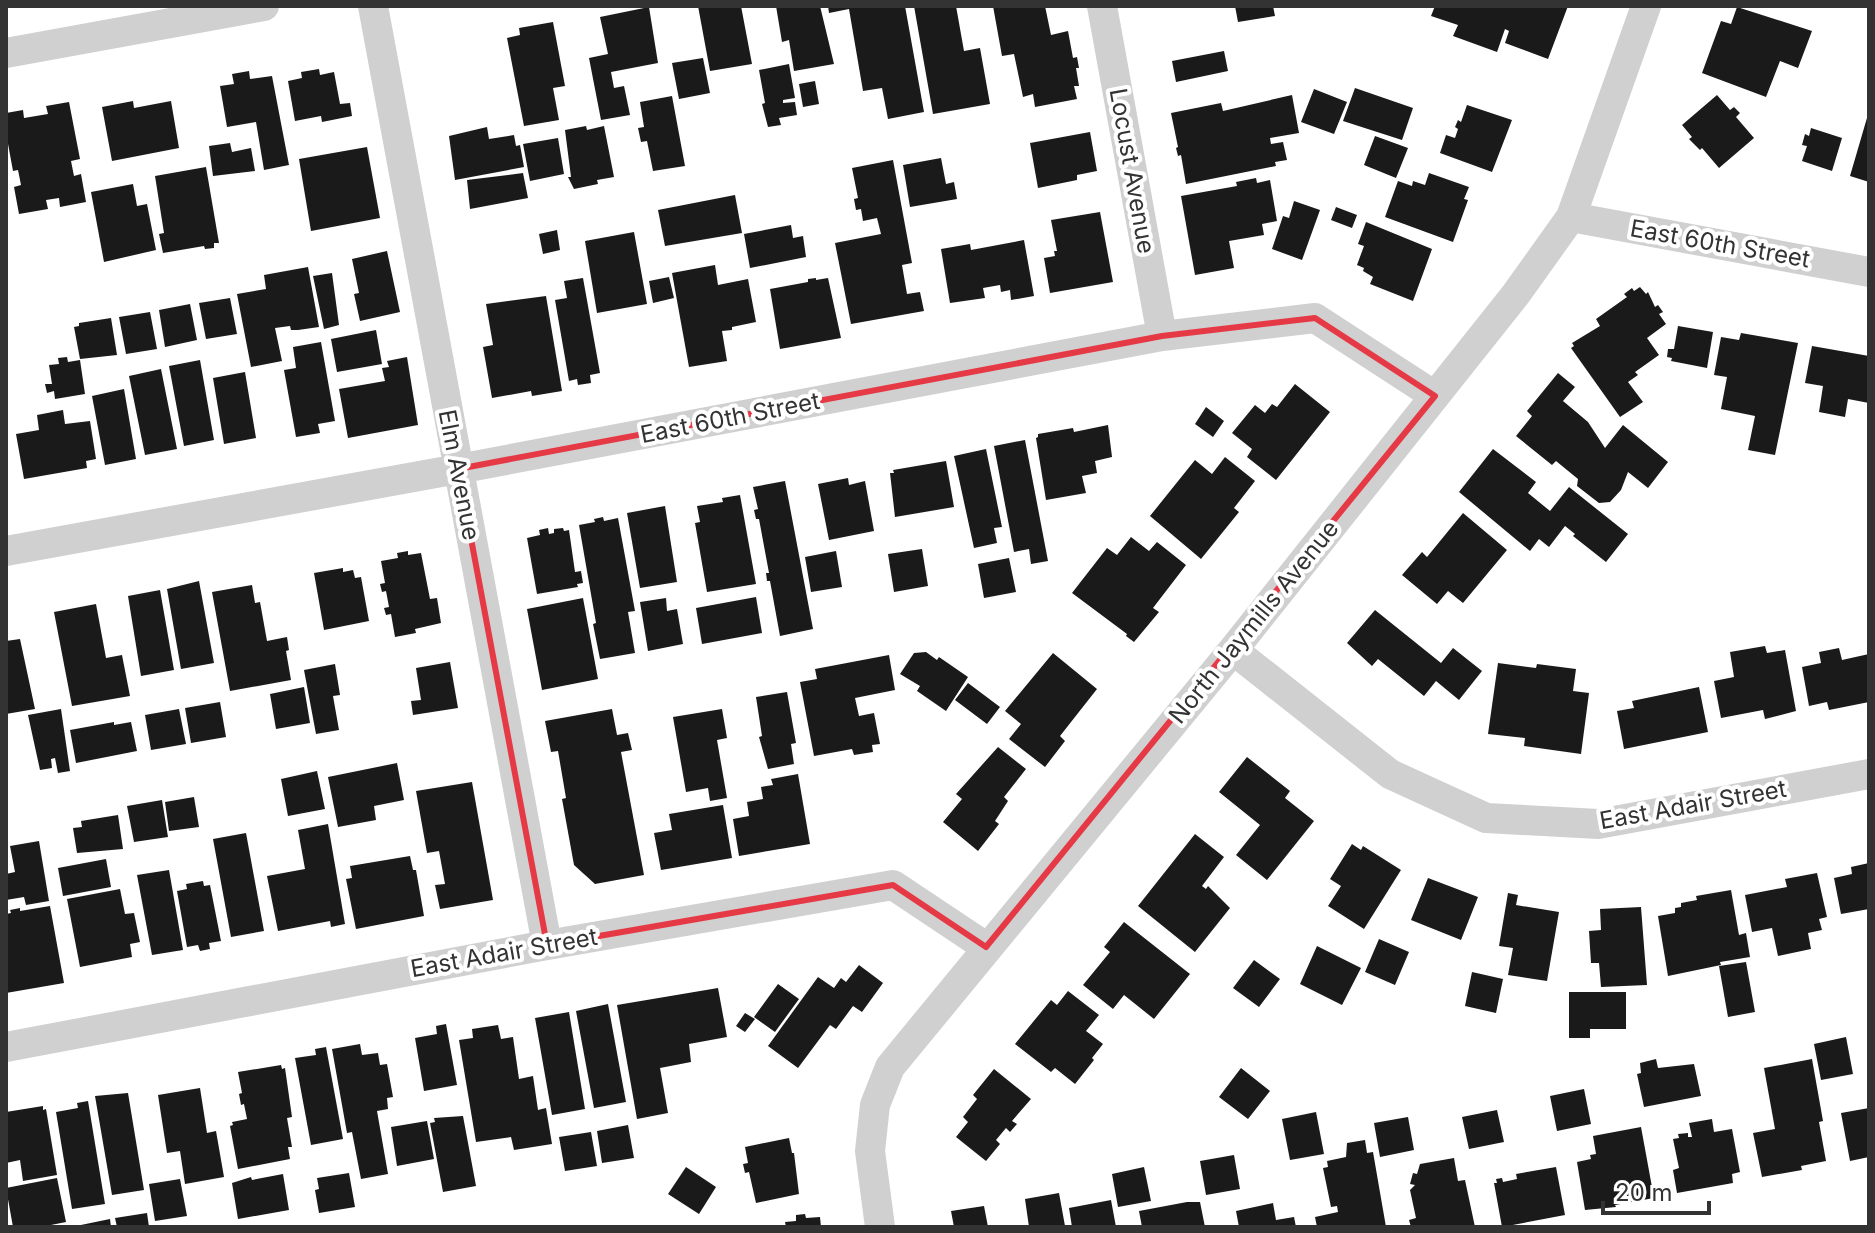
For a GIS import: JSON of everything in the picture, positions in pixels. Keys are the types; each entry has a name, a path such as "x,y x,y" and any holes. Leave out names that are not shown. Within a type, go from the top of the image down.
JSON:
{"street":[{"path":"6,53 264,6"},
{"name":"Elm Avenue","path":"373,6 547,945"},
{"name":"Locust Avenue","path":"1102,6 1162,336"},
{"name":"North Jaymills Avenue","path":"880,1227 870,1151 875,1105 890,1067 1233,650 1516,294 1571,217 1646,6"},
{"name":"East 60th Street","path":"1571,217 1869,272"},
{"name":"East 60th Street","path":"6,551 1162,336 1315,318 1435,396"},
{"name":"East Adair Street","path":"1233,650 1390,774 1486,818 1598,824 1869,774"},
{"name":"East Adair Street","path":"6,1047 547,945 893,885 986,947"}],"highlighted area":[{"path":"1315,318 1435,396 986,947 893,885 547,945 458,469 1162,336"}],"building":[{"path":"698,6 741,6 752,64 710,71"},
{"path":"776,6 820,6 834,64 794,71 789,40 782,42"},
{"path":"828,6 905,6 924,112 888,119 882,88 863,91 849,9 829,13"},
{"path":"914,6 956,6 964,51 980,48 990,104 933,114"},
{"path":"993,6 1045,6 1051,35 1068,31 1073,58 1077,57 1079,68 1076,68 1079,86 1074,86 1077,99 1035,107 1033,94 1023,97 1014,54 1002,56"},
{"path":"1235,6 1273,6 1275,16 1238,22"},
{"path":"1435,6 1568,6 1548,59 1505,43 1509,31 1505,29 1497,52 1453,36 1458,25 1431,16"},
{"path":"649,7 658,63 611,72 614,88 624,86 630,115 601,120 589,58 608,54 600,17"},
{"path":"1737,7 1812,31 1798,68 1780,61 1766,97 1702,73 1721,21 1731,24"},
{"path":"553,22 565,86 553,88 559,120 524,126 507,38 520,35 519,28"},
{"path":"1224,51 1228,71 1176,82 1172,61"},
{"path":"703,58 710,93 679,99 672,63"},
{"path":"789,64 795,98 783,100 783,103 795,102 797,115 779,118 781,125 768,127 759,70"},
{"path":"319,69 320,75 334,72 340,104 350,103 352,116 322,122 321,116 295,121 288,81 302,78 301,72"},
{"path":"249,71 250,79 272,76 289,165 264,170 256,122 227,127 220,86 234,84 232,74"},
{"path":"815,81 819,104 803,107 799,84"},
{"path":"1355,88 1413,108 1402,140 1343,121"},
{"path":"1314,89 1347,102 1334,134 1301,122"},
{"path":"1292,95 1299,133 1270,138 1271,144 1283,142 1287,160 1275,162 1276,166 1186,184 1171,113 1221,103 1223,111"},
{"path":"1717,95 1730,110 1734,107 1740,113 1736,117 1754,138 1719,168 1702,148 1700,150 1689,139 1692,137 1682,125"},
{"path":"672,96 685,166 653,171 647,141 641,142 638,128 644,127 640,102"},
{"path":"133,101 134,108 171,101 179,148 112,161 102,107"},
{"path":"69,102 80,159 71,161 74,176 81,174 86,202 60,207 59,198 46,200 48,209 19,214 14,187 21,185 18,170 13,171 6,113 23,110 24,118 48,114 46,106"},
{"path":"1467,105 1512,120 1492,172 1440,153 1446,135 1455,138 1458,129 1455,127 1458,120 1461,122"},
{"path":"1869,111 1869,182 1850,176"},
{"path":"586,126 587,130 604,126 614,177 574,189 568,177 571,177 565,130"},
{"path":"487,127 489,139 514,135 516,146 520,145 524,167 455,180 449,136"},
{"path":"1811,128 1842,138 1832,171 1802,161 1807,146 1802,145 1805,134 1809,136"},
{"path":"1090,132 1097,171 1077,175 1077,180 1038,188 1030,143"},
{"path":"1375,136 1408,148 1396,178 1364,165"},
{"path":"558,138 564,174 530,181 523,144"},
{"path":"230,143 232,152 251,148 255,171 213,176 209,146"},
{"path":"367,147 380,218 311,231 299,159"},
{"path":"941,158 946,184 954,182 957,199 910,207 903,165"},
{"path":"893,160 912,263 902,265 907,294 920,292 924,311 851,324 835,243 881,234 877,218 863,221 861,209 856,210 854,199 858,198 852,168"},
{"path":"206,167 219,243 214,243 214,248 205,249 204,246 163,253 159,234 164,233 155,176"},
{"path":"523,173 528,198 470,209 467,180"},
{"path":"1429,173 1469,187 1464,199 1468,200 1453,242 1385,217 1398,181 1412,186 1413,181 1425,185"},
{"path":"1256,178 1257,183 1270,180 1277,221 1262,224 1264,235 1229,241 1234,268 1195,275 1181,196 1237,186 1236,182"},
{"path":"133,184 137,206 147,204 156,250 104,262 91,192"},
{"path":"735,195 742,233 665,246 658,210"},
{"path":"1294,201 1320,210 1302,260 1272,249 1283,216 1289,218"},
{"path":"1336,207 1357,215 1352,228 1331,220"},
{"path":"1100,212 1113,282 1050,293 1044,258 1055,256 1054,251 1057,251 1051,220"},
{"path":"1366,222 1432,249 1413,301 1370,284 1373,277 1357,265 1364,246 1358,244"},
{"path":"791,225 793,238 803,236 806,257 750,268 744,234"},
{"path":"557,230 560,250 543,254 539,234"},
{"path":"634,232 647,304 597,313 585,241"},
{"path":"1024,240 1034,296 1011,300 1010,290 1001,292 1000,285 983,288 985,298 950,303 941,249 970,244 971,250"},
{"path":"387,251 400,312 360,321 354,294 359,293 352,259"},
{"path":"715,265 718,285 748,279 756,322 722,331 727,361 689,367 672,273"},
{"path":"308,267 319,327 298,330 291,330 290,326 275,328 282,361 251,367 237,294 266,289 264,275"},
{"path":"332,273 339,325 324,329 313,276"},
{"path":"669,277 674,298 653,303 649,281"},
{"path":"583,278 600,373 590,375 591,383 578,385 577,379 569,381 555,300 567,298 564,281"},
{"path":"828,278 841,338 780,349 770,289"},
{"path":"1640,287 1646,294 1648,292 1655,307 1658,305 1663,312 1659,314 1666,324 1647,338 1659,355 1635,372 1638,375 1628,382 1643,402 1620,417 1571,348 1574,346 1572,343 1600,326 1596,319 1627,297 1624,294"},
{"path":"546,296 562,391 532,396 531,391 492,398 483,347 493,345 486,304"},
{"path":"230,298 237,334 206,339 199,303"},
{"path":"190,304 197,340 165,347 159,310"},
{"path":"150,312 157,349 126,354 119,317"},
{"path":"111,318 117,355 80,359 74,327 79,323"},
{"path":"1678,326 1713,332 1707,368 1671,361 1672,358 1667,357 1668,349 1674,349"},
{"path":"376,330 382,364 337,372 331,339"},
{"path":"1741,333 1798,343 1775,455 1748,450 1755,416 1721,409 1727,377 1714,375 1721,337 1739,340"},
{"path":"321,342 335,421 318,424 320,433 296,437 284,370 296,368 293,347"},
{"path":"1812,346 1869,356 1869,403 1848,399 1845,417 1819,412 1823,386 1805,383"},
{"path":"67,357 68,362 80,360 85,394 55,399 54,391 47,393 45,384 52,384 49,365 59,364 58,358"},
{"path":"407,357 418,425 348,438 339,389 385,381 382,368 389,367 387,361"},
{"path":"200,360 214,440 184,446 169,366"},
{"path":"161,369 177,449 145,455 129,376"},
{"path":"245,372 256,438 224,444 213,378"},
{"path":"1558,373 1575,387 1563,401 1588,422 1605,448 1623,425 1668,462 1648,488 1628,472 1621,490 1610,502 1599,503 1577,486 1578,479 1556,461 1552,465 1516,436 1532,416 1527,411"},
{"path":"1295,384 1330,412 1276,480 1247,457 1252,449 1232,433 1255,405 1265,413 1272,404 1277,407"},
{"path":"124,389 136,459 105,465 92,396"},
{"path":"1206,407 1224,421 1213,437 1195,424"},
{"path":"63,410 65,424 90,421 96,459 86,461 87,468 24,479 16,434 39,430 37,415"},
{"path":"1108,425 1112,457 1095,461 1097,473 1082,476 1086,493 1046,500 1036,438 1038,434 1073,428 1074,432"},
{"path":"1025,440 1048,561 1031,564 1029,549 1014,552 994,446"},
{"path":"986,449 1002,527 994,528 997,543 974,548 954,456"},
{"path":"1493,449 1536,482 1528,493 1550,511 1569,487 1628,534 1606,562 1565,526 1549,547 1539,539 1530,551 1459,492"},
{"path":"1225,457 1255,481 1234,508 1239,512 1201,559 1150,516 1195,460 1212,474"},
{"path":"946,461 954,507 895,517 890,473"},
{"path":"848,478 849,485 865,481 874,531 829,540 818,484"},
{"path":"785,481 813,629 780,636 770,581 767,581 766,573 769,573 759,519 756,519 754,510 758,509 753,487"},
{"path":"740,495 756,584 707,592 695,523 700,522 697,506 723,502 722,498"},
{"path":"665,506 677,582 640,588 627,513"},
{"path":"1463,513 1507,550 1463,603 1448,591 1437,604 1402,575 1422,552 1427,557"},
{"path":"603,517 604,521 618,518 635,611 628,612 635,653 600,659 579,525"},
{"path":"548,528 549,534 554,533 554,529 569,530 575,572 581,571 583,583 577,584 578,587 537,594 527,538 540,535 539,530"},
{"path":"1131,537 1149,551 1157,542 1186,565 1153,608 1159,612 1134,642 1072,593 1107,548 1117,555"},
{"path":"922,549 928,586 894,592 888,554"},
{"path":"408,551 408,555 421,553 430,599 437,598 441,623 395,637 391,614 386,615 384,608 389,607 386,591 382,592 380,584 385,583 381,561 398,558 397,553"},
{"path":"836,551 842,587 811,592 805,557"},
{"path":"1009,558 1016,592 984,598 978,564"},
{"path":"343,568 343,572 353,570 355,578 361,577 369,621 324,630 314,573"},
{"path":"199,581 214,663 181,669 167,589"},
{"path":"252,585 255,603 260,602 267,641 287,637 291,680 230,691 212,592"},
{"path":"160,590 174,670 141,676 128,596"},
{"path":"756,597 762,633 702,644 696,608"},
{"path":"583,598 598,679 542,690 527,609"},
{"path":"666,598 667,611 677,609 683,644 648,651 640,602"},
{"path":"96,604 106,658 122,655 130,696 72,706 54,612"},
{"path":"1375,610 1441,663 1453,648 1482,671 1459,700 1436,681 1424,696 1378,659 1372,666 1347,643"},
{"path":"20,639 35,709 6,714 6,641"},
{"path":"1765,646 1767,653 1785,650 1796,711 1765,719 1763,710 1721,718 1714,681 1734,677 1730,652"},
{"path":"1839,648 1842,660 1869,654 1869,702 1829,710 1827,702 1809,706 1802,667 1821,663 1819,652"},
{"path":"926,652 968,677 946,711 917,691 920,686 900,674 914,653"},
{"path":"1053,653 1097,689 1060,736 1065,741 1045,767 1009,739 1021,724 1005,711"},
{"path":"889,655 895,690 855,698 859,716 874,713 880,744 872,745 873,752 854,755 852,749 814,756 800,682 817,679 815,669"},
{"path":"450,662 458,708 413,715 411,701 421,700 416,668"},
{"path":"1498,663 1576,669 1573,691 1589,693 1581,754 1524,746 1525,738 1488,734"},
{"path":"335,664 340,695 333,696 339,730 316,734 304,670"},
{"path":"968,683 1000,707 987,724 955,700"},
{"path":"304,687 310,723 276,729 270,694"},
{"path":"1699,687 1708,732 1624,749 1617,711 1634,708 1632,701"},
{"path":"787,692 796,743 791,744 794,764 768,769 759,737 762,736 756,697"},
{"path":"220,702 226,737 191,743 185,708"},
{"path":"61,709 70,771 58,773 55,758 51,759 52,768 40,770 28,715"},
{"path":"179,709 186,744 151,750 145,715"},
{"path":"612,709 617,735 628,733 632,750 621,752 644,875 595,884 574,865 562,799 566,798 558,751 551,752 545,721"},
{"path":"722,709 727,738 717,740 727,798 710,801 708,788 686,792 673,717"},
{"path":"114,722 114,725 131,722 137,751 76,763 70,730"},
{"path":"998,747 1026,769 1004,797 1008,801 995,821 999,824 978,851 943,822 962,799 956,794"},
{"path":"1247,757 1290,791 1285,798 1314,821 1267,880 1236,855 1260,825 1219,792"},
{"path":"397,763 404,800 374,806 376,820 338,827 328,777"},
{"path":"317,771 325,809 288,816 281,779"},
{"path":"798,774 810,844 739,856 733,819 749,816 747,802 763,799 761,787 773,785 771,779"},
{"path":"472,782 493,900 440,909 435,885 445,884 439,851 427,853 416,791"},
{"path":"194,797 199,827 169,831 165,802"},
{"path":"162,800 168,837 134,842 127,806"},
{"path":"723,805 732,858 661,870 654,833 672,830 669,814"},
{"path":"118,815 123,849 77,853 73,828 82,827 81,821"},
{"path":"328,824 345,924 331,927 330,921 278,931 267,876 305,869 298,830"},
{"path":"246,833 264,931 231,937 213,839"},
{"path":"1195,834 1224,857 1202,886 1206,889 1208,886 1230,908 1195,952 1138,906"},
{"path":"39,841 49,901 26,905 24,897 6,900 6,874 15,872 10,846"},
{"path":"1352,844 1361,850 1363,846 1401,870 1364,929 1328,906 1341,886 1330,879"},
{"path":"410,856 413,870 416,870 424,916 356,929 346,879 352,878 350,866"},
{"path":"106,859 111,887 63,896 58,868"},
{"path":"1869,863 1869,909 1841,914 1834,878 1852,874 1851,867"},
{"path":"169,870 183,950 152,955 137,875"},
{"path":"1817,873 1827,917 1819,919 1822,930 1808,933 1811,949 1778,956 1772,928 1752,932 1745,895 1787,887 1785,879"},
{"path":"1428,878 1478,897 1461,940 1411,920"},
{"path":"203,881 204,886 210,885 221,941 209,943 210,949 200,951 198,945 187,947 177,891 187,889 186,884"},
{"path":"120,889 125,914 134,913 140,942 130,944 132,957 80,967 67,899"},
{"path":"1731,890 1739,935 1746,933 1750,957 1668,976 1658,916 1675,913 1675,908 1681,907 1681,903 1697,900 1696,896"},
{"path":"1508,893 1518,895 1516,905 1559,912 1547,981 1508,975 1513,948 1499,946"},
{"path":"50,906 64,983 6,993 6,914 20,908 20,911"},
{"path":"1641,907 1647,985 1601,987 1599,963 1591,963 1589,931 1601,930 1600,909"},
{"path":"1124,922 1190,974 1154,1019 1124,995 1113,1009 1083,985 1110,952 1104,947"},
{"path":"1379,939 1409,952 1395,985 1365,972"},
{"path":"1317,946 1361,968 1342,1005 1300,984"},
{"path":"1254,960 1280,979 1259,1007 1233,988"},
{"path":"1746,962 1755,1012 1728,1017 1719,966"},
{"path":"859,965 883,983 862,1012 853,1006 836,1029 830,1025 798,1068 768,1046 818,977 834,988 841,978 846,982"},
{"path":"1472,972 1503,979 1496,1013 1465,1006"},
{"path":"778,984 799,999 775,1032 754,1017"},
{"path":"718,988 727,1037 689,1044 691,1062 660,1068 668,1113 637,1119 617,1005"},
{"path":"1068,991 1099,1015 1086,1031 1103,1044 1075,1084 1055,1068 1051,1072 1015,1044 1051,1000 1057,1005"},
{"path":"1569,992 1626,992 1626,1029 1590,1029 1590,1038 1569,1038"},
{"path":"608,1004 626,1102 594,1108 576,1011"},
{"path":"569,1012 585,1109 552,1115 535,1018"},
{"path":"745,1013 755,1019 745,1032 736,1026"},
{"path":"446,1024 457,1085 424,1091 415,1038 437,1034 436,1026"},
{"path":"498,1025 501,1039 513,1037 519,1079 533,1076 538,1110 546,1108 552,1144 514,1150 511,1137 476,1142 459,1040 473,1038 472,1029"},
{"path":"1846,1037 1853,1074 1821,1080 1814,1044"},
{"path":"360,1044 362,1055 378,1053 380,1065 387,1064 393,1097 387,1098 388,1109 377,1111 388,1174 361,1179 352,1132 347,1133 332,1049"},
{"path":"326,1047 343,1139 311,1145 295,1058 316,1055 315,1049"},
{"path":"1656,1059 1658,1068 1694,1064 1701,1096 1644,1107 1637,1074 1641,1073 1640,1063"},
{"path":"1812,1059 1823,1121 1819,1122 1826,1161 1801,1166 1802,1170 1762,1177 1753,1133 1775,1129 1764,1068"},
{"path":"281,1065 282,1069 285,1068 292,1117 287,1118 292,1147 288,1147 290,1159 238,1169 230,1126 232,1122 247,1119 244,1104 241,1105 238,1072"},
{"path":"1241,1068 1270,1091 1248,1119 1219,1097"},
{"path":"994,1069 1031,1099 1012,1121 1017,1124 1010,1132 1006,1128 996,1140 1000,1144 986,1161 956,1137 968,1122 963,1117 977,1099 973,1095"},
{"path":"200,1088 207,1133 216,1131 224,1177 185,1184 180,1151 167,1153 158,1095"},
{"path":"1584,1089 1591,1124 1557,1131 1550,1096"},
{"path":"128,1093 144,1190 112,1195 95,1096"},
{"path":"88,1101 105,1204 72,1209 56,1112 78,1108 77,1103"},
{"path":"43,1106 57,1175 23,1181 20,1160 6,1163 6,1112"},
{"path":"1869,1108 1869,1157 1850,1161 1841,1113"},
{"path":"1497,1110 1504,1142 1469,1149 1462,1117"},
{"path":"1316,1112 1324,1154 1290,1160 1282,1119"},
{"path":"463,1116 476,1186 443,1192 430,1123 435,1122 434,1118"},
{"path":"1408,1117 1414,1150 1380,1157 1374,1123"},
{"path":"1712,1119 1714,1132 1732,1129 1740,1172 1732,1174 1733,1183 1677,1193 1673,1170 1679,1168 1673,1139 1679,1138 1678,1134 1688,1133 1688,1137 1692,1137 1689,1123"},
{"path":"427,1121 434,1159 397,1166 391,1127"},
{"path":"628,1125 634,1158 602,1163 597,1131"},
{"path":"1641,1127 1654,1198 1585,1210 1577,1162 1591,1159 1590,1155 1596,1154 1593,1136"},
{"path":"591,1132 597,1166 565,1171 559,1137"},
{"path":"789,1138 799,1194 756,1203 749,1172 745,1173 743,1164 748,1163 745,1147"},
{"path":"1365,1140 1367,1153 1373,1152 1386,1227 1317,1227 1315,1217 1338,1212 1337,1206 1331,1207 1323,1168 1328,1167 1327,1161 1346,1157 1347,1143"},
{"path":"1234,1155 1240,1189 1206,1195 1200,1161"},
{"path":"1454,1158 1458,1181 1465,1180 1475,1227 1411,1227 1409,1220 1416,1218 1410,1190 1415,1185 1410,1184 1413,1173 1417,1174 1420,1164"},
{"path":"686,1167 716,1187 699,1214 668,1194"},
{"path":"1144,1167 1151,1201 1118,1207 1112,1174"},
{"path":"1556,1167 1565,1215 1502,1227 1494,1183 1497,1183 1496,1179 1502,1178 1503,1182 1517,1179 1516,1174"},
{"path":"349,1173 355,1207 319,1213 315,1190 319,1189 317,1178"},
{"path":"283,1174 289,1210 238,1219 232,1183 251,1177 252,1180"},
{"path":"57,1178 66,1222 41,1227 13,1227 6,1188"},
{"path":"180,1179 187,1216 155,1221 149,1184"},
{"path":"1059,1193 1065,1226 1029,1227 1025,1199"},
{"path":"1111,1200 1116,1227 1072,1227 1069,1208"},
{"path":"1200,1202 1205,1227 1142,1227 1139,1211"},
{"path":"1273,1203 1276,1220 1294,1217 1296,1227 1239,1227 1236,1211"},
{"path":"984,1206 988,1227 954,1227 951,1211"},
{"path":"147,1213 149,1227 117,1227 115,1218"},
{"path":"805,1214 806,1218 820,1217 821,1227 786,1227 785,1222 796,1221 796,1215"},
{"path":"110,1219 111,1227 76,1226"}]}
